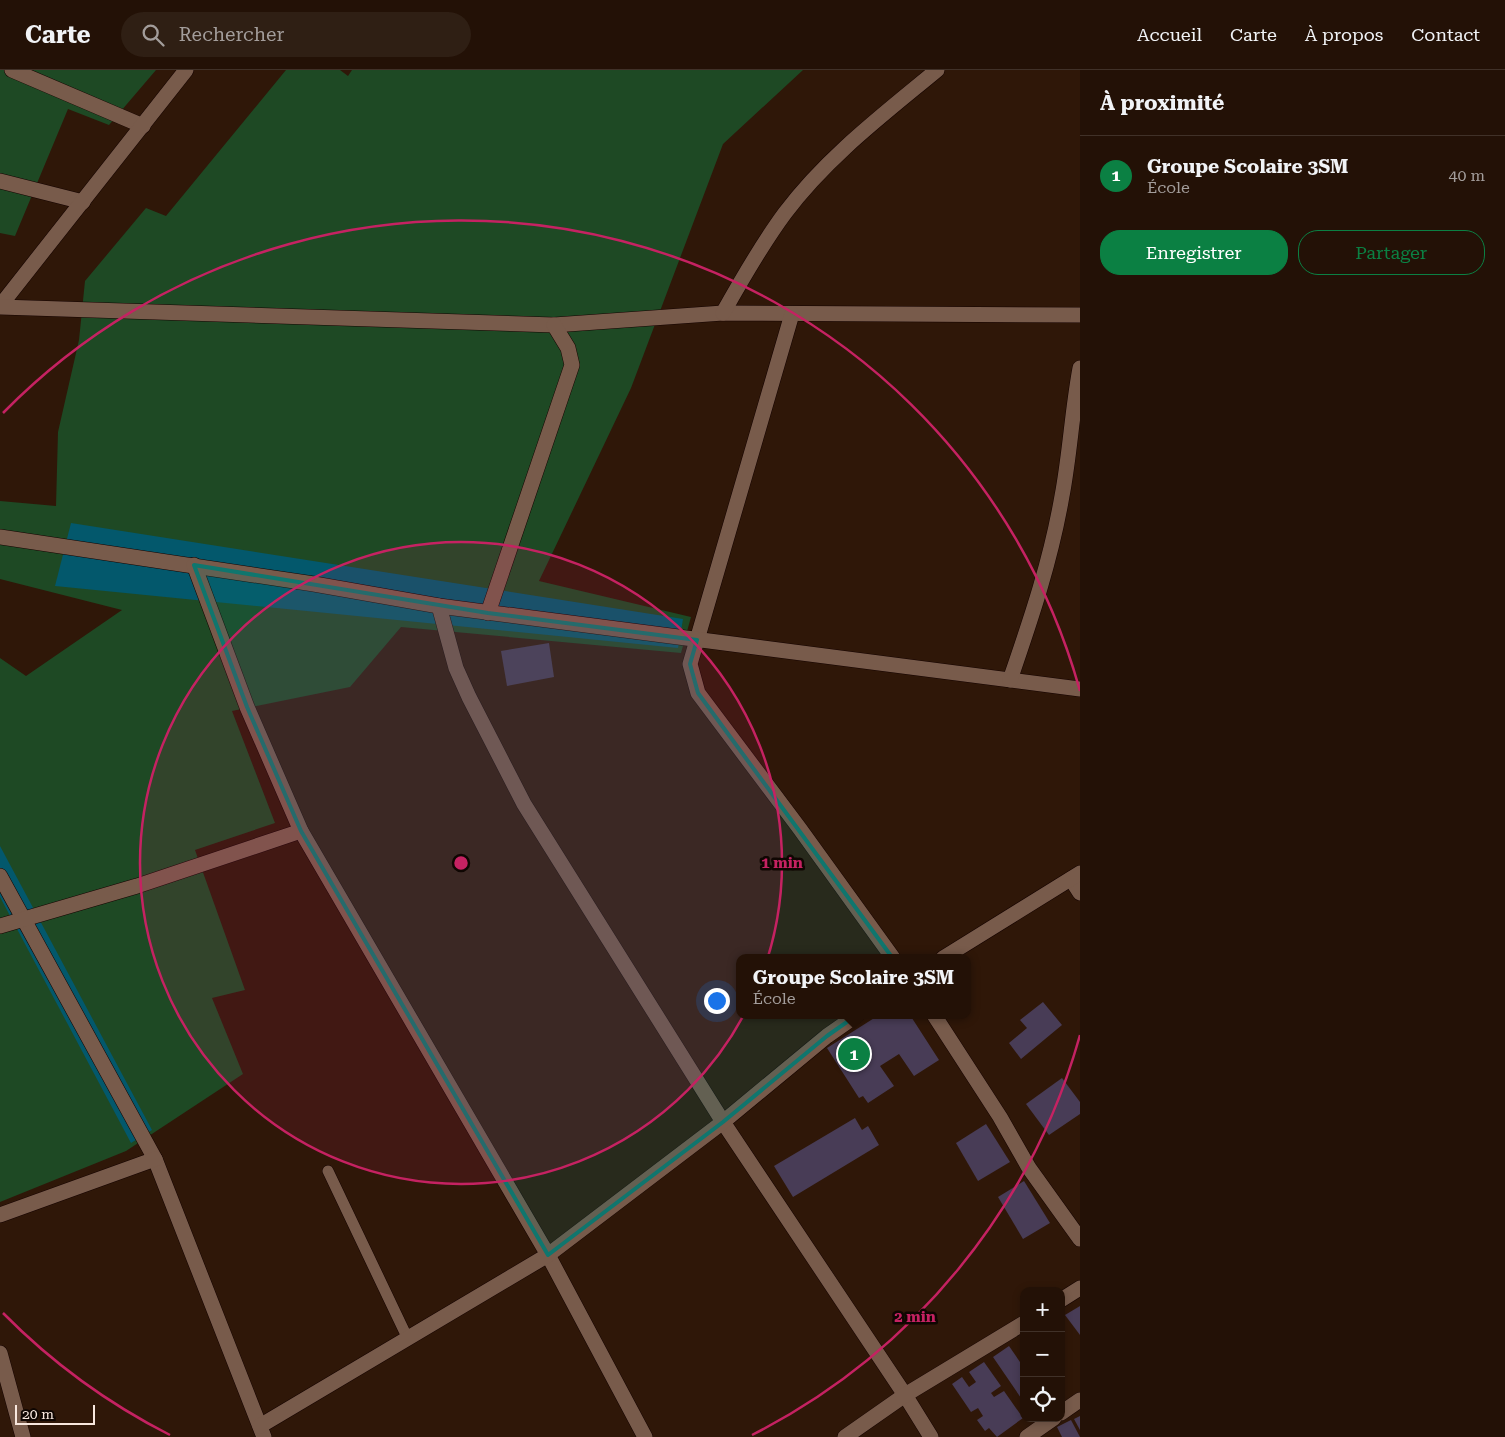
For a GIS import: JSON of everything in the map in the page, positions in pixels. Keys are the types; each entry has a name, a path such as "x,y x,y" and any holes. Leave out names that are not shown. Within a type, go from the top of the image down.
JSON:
{"street":[{"path":"12,70 143,126"},
{"path":"0,307 186,70"},
{"path":"723,313 761,248 800,194 879,118 937,70"},
{"path":"0,181 83,202"},
{"path":"0,307 554,325 723,313 1080,315"},
{"path":"792,314 690,664 698,693 800,829 890,954"},
{"path":"488,613 572,366 568,348 554,325"},
{"path":"1010,680 1036,604 1047,563 1062,496 1080,368"},
{"path":"0,537 194,565 488,613 1080,688"},
{"path":"194,565 247,707 301,831 548,1255 645,1437"},
{"path":"439,606 456,668 524,804 723,1122 931,1437"},
{"path":"0,926 137,886 301,831"},
{"path":"0,876 155,1159 262,1432 408,1339 548,1255 723,1122 827,1036 851,1019"},
{"path":"949,954 1075,876 1080,893"},
{"path":"937,1019 1000,1117 1029,1168 1080,1239"},
{"path":"0,1215 155,1159"},
{"path":"1065,1297 1080,1288"},
{"path":"845,1437 905,1395 1020,1325"},
{"path":"0,1353 23,1437"},
{"path":"1065,1410 1080,1400"},
{"path":"1027,1437 1048,1422"}],"lane":[{"path":"328,1171 408,1339"}],"highlighted area":[{"path":"194,565 488,613 697,640 690,664 698,693 908,979 827,1036 723,1122 548,1255 301,831 247,707"}],"green space":[{"path":"0,70 156,70 109,125 68,109 15,236 0,233"},
{"path":"286,70 340,70 348,76 352,70 803,70 723,144 631,388 539,581 691,617 681,653 401,627 350,687 232,711 275,823 195,850 245,990 212,998 243,1074 126,1151 0,1202 0,658 26,676 122,610 0,579 0,501 56,506 58,432 79,340 85,281 146,208 166,216"}],"water":[{"path":"71,523 683,619 678,648 55,586"},
{"path":"0,846 152,1130 131,1143 0,897"}],"building":[{"path":"549,643 554,677 507,686 501,651"},
{"path":"1043,1002 1062,1025 1021,1059 1009,1043 1027,1028 1020,1020"},
{"path":"873,1019 913,1019 939,1060 914,1076 899,1054 880,1066 894,1086 868,1103 863,1096 859,1098 827,1048"},
{"path":"1062,1078 1080,1102 1080,1114 1049,1135 1026,1104"},
{"path":"855,1118 862,1130 868,1126 879,1145 793,1197 774,1166"},
{"path":"986,1124 1010,1162 978,1181 956,1143"},
{"path":"1024,1181 1050,1223 1023,1239 998,1197"},
{"path":"1080,1306 1080,1335 1065,1315"},
{"path":"1009,1346 1020,1362 1020,1397 993,1357"},
{"path":"984,1362 1001,1386 991,1393 994,1397 1004,1391 1020,1414 1020,1420 997,1437 989,1428 985,1431 977,1420 983,1416 978,1408 971,1412 952,1384 962,1377 969,1387 976,1382 969,1372"},
{"path":"1080,1416 1080,1430 1074,1419"},
{"path":"1071,1420 1080,1437 1062,1437 1057,1427"}],"place":[{"name":"Groupe Scolaire 3SM","path":"854,1054"}]}
